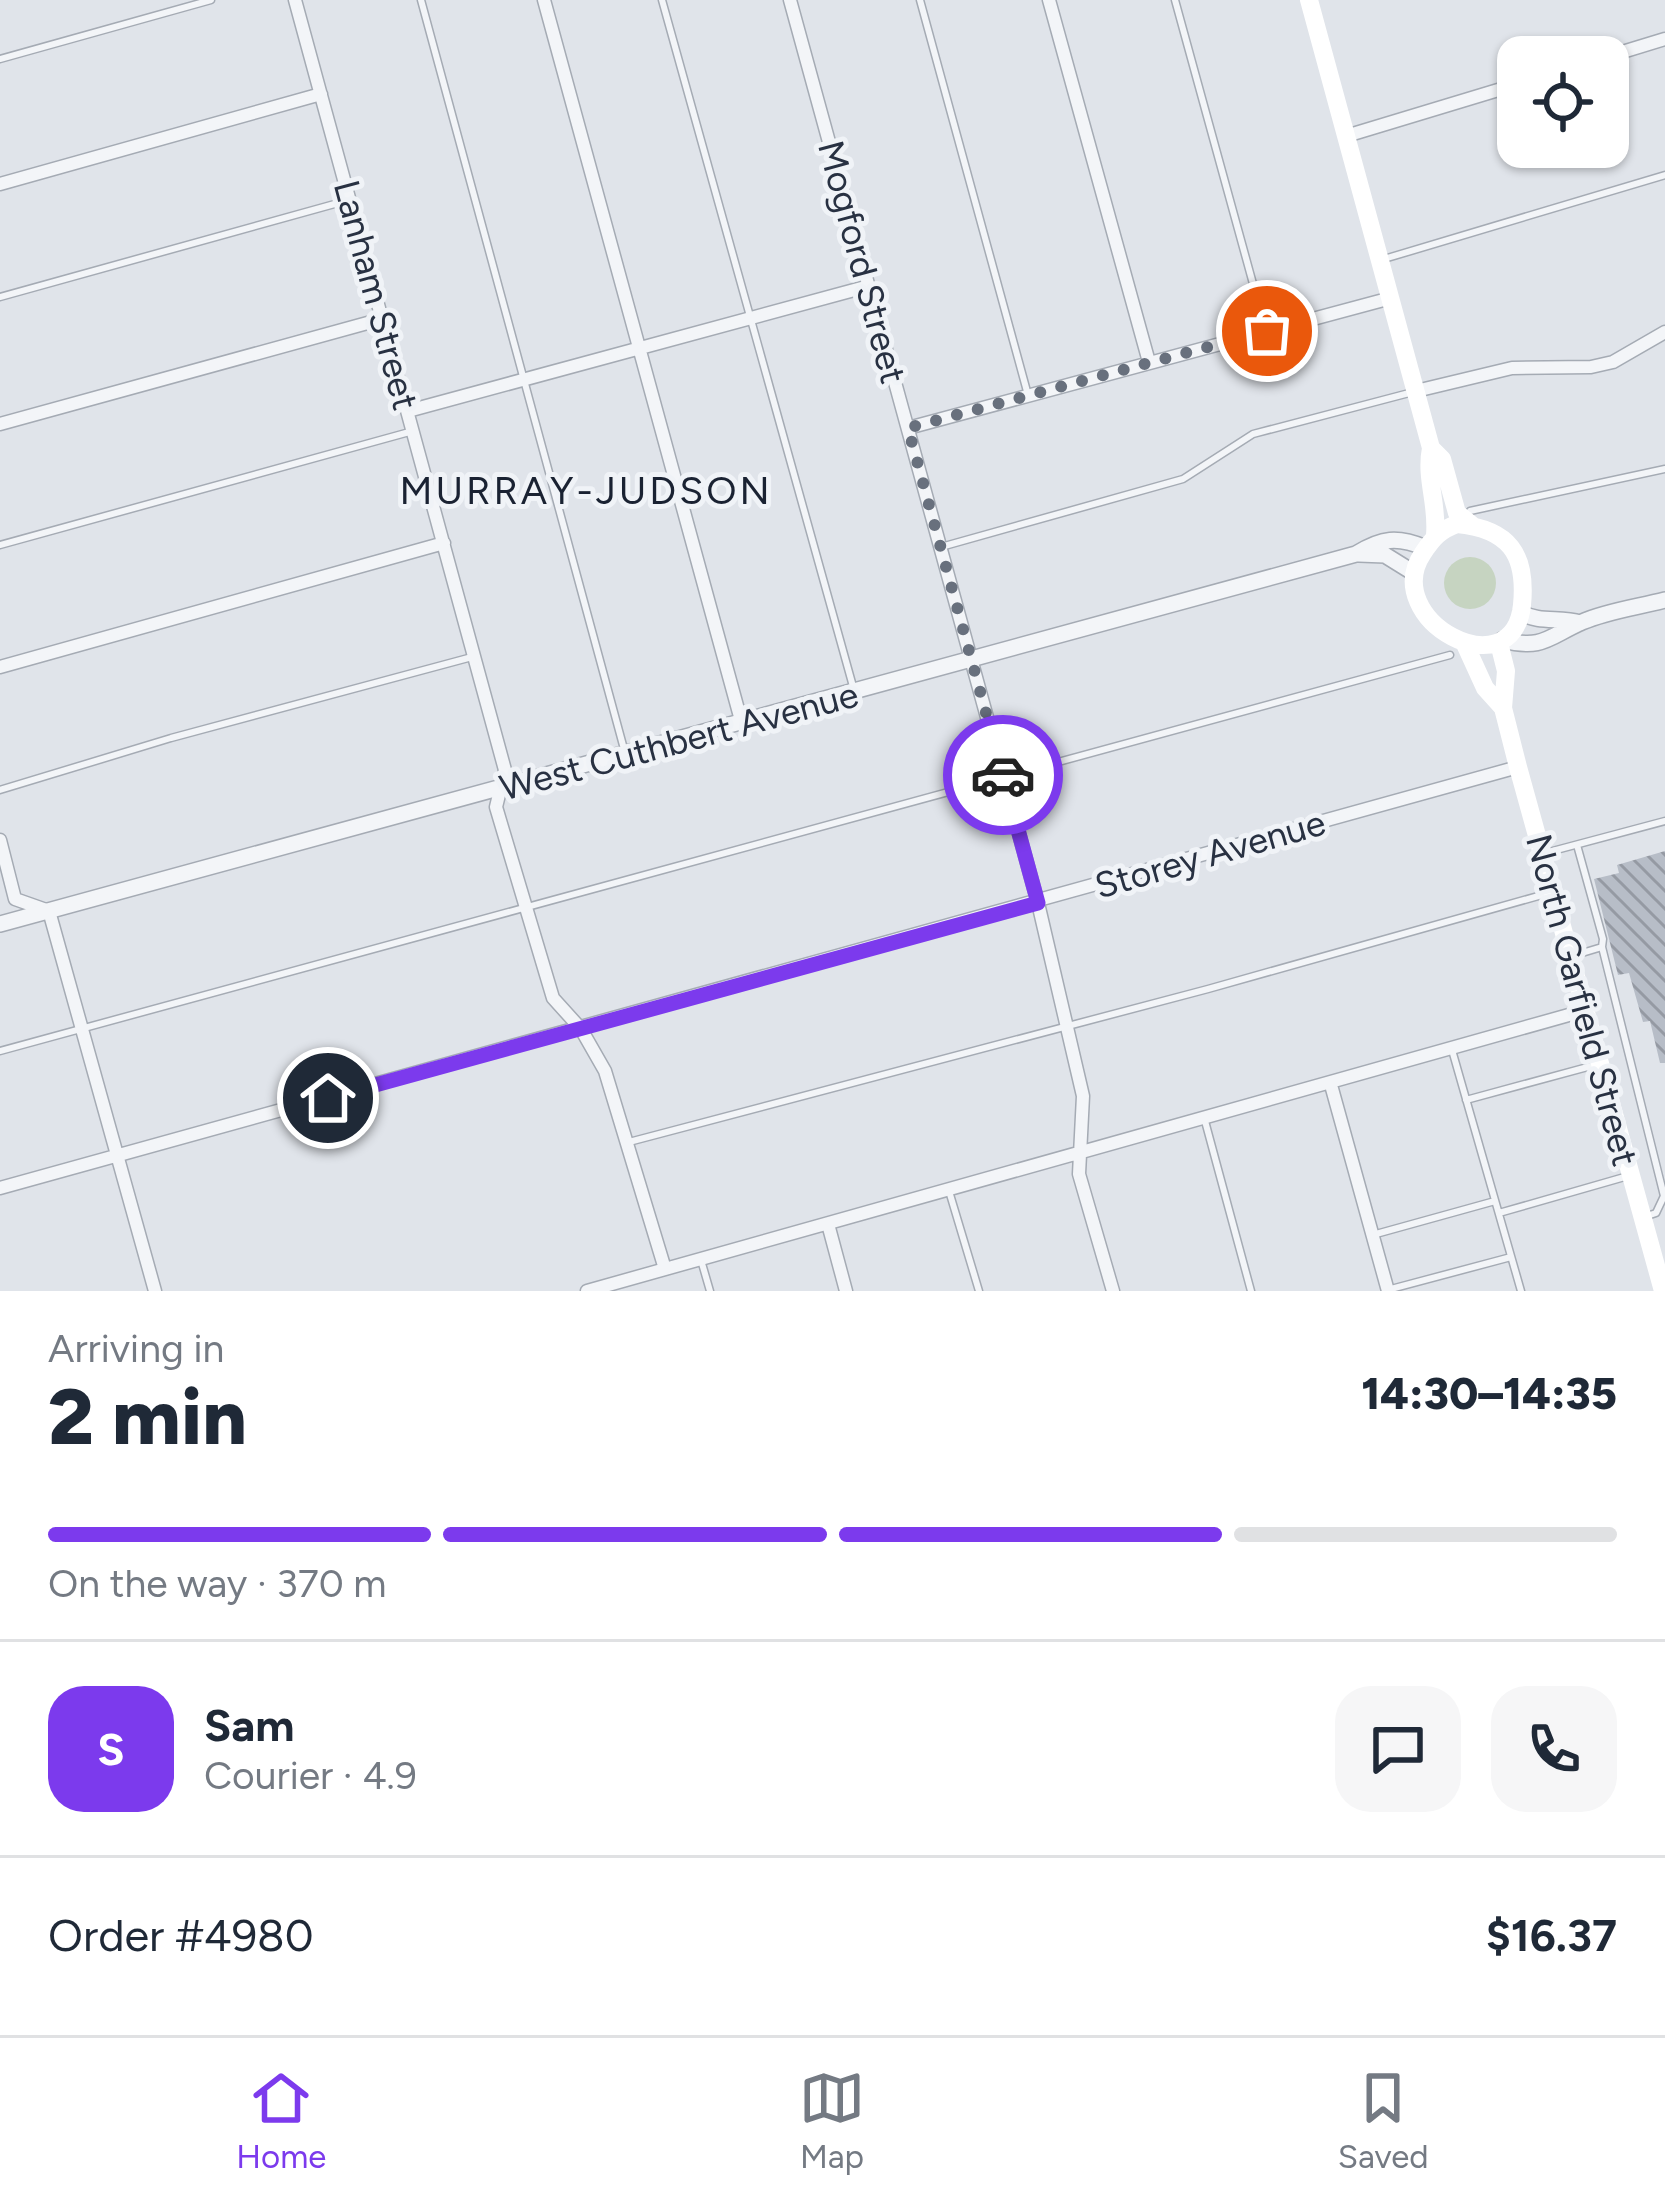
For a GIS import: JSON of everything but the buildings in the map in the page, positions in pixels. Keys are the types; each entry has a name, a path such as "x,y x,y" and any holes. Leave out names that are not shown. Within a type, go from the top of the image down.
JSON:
{"main road":[{"path":"1310,0 1431,448 1426,474 1436,507 1431,542 1414,573 1419,604 1504,708"},
{"path":"1431,448 1442,459 1456,513 1508,542 1519,557 1521,613 1512,632 1501,641 1457,649"},
{"path":"1431,542 1472,519"},
{"path":"1501,641 1506,671 1504,708"},
{"name":"North Garfield Street","path":"1504,708 1630,1175 1654,1213 1663,1291"}],"street":[{"name":"Lanham Street","path":"295,0 505,770 496,807 524,908 553,998 581,1028 605,1071 665,1269"},
{"path":"544,0 742,724"},
{"name":"Mogford Street","path":"790,0 1038,903 1083,1096 1079,1174 1113,1291"},
{"path":"1049,0 1149,362"},
{"path":"1629,50 1665,39"},
{"path":"1346,136 1497,90"},
{"path":"0,184 321,94"},
{"path":"408,411 868,286"},
{"path":"908,428 1391,298"},
{"path":"0,424 382,319"},
{"path":"1416,391 1513,368 1591,368 1613,362 1665,332"},
{"name":"West Cuthbert Avenue","path":"0,924 1356,554 1379,540 1431,542"},
{"path":"0,667 444,543"},
{"path":"1356,554 1384,555 1414,573"},
{"path":"1501,641 1525,645 1560,637 1580,623 1665,600"},
{"path":"1521,613 1535,620 1562,617 1580,623"},
{"name":"Storey Avenue","path":"0,1188 1518,767"},
{"path":"0,840 15,899 49,911 155,1291"},
{"path":"587,1291 1583,1011"},
{"path":"1331,1085 1388,1290"},
{"path":"827,1225 846,1291"}],"lane":[{"path":"0,59 212,0"},
{"path":"421,0 626,755"},
{"path":"662,0 854,693"},
{"path":"920,0 1028,395"},
{"path":"1175,0 1267,331"},
{"path":"1381,260 1665,175"},
{"path":"0,297 350,200"},
{"path":"940,548 1183,479 1253,434 1416,391"},
{"path":"0,545 414,431"},
{"path":"1472,519 1665,469"},
{"path":"0,1051 1457,649"},
{"path":"0,790 171,738 475,656"},
{"path":"1542,854 1665,821"},
{"path":"1577,845 1664,1196 1654,1213"},
{"path":"628,1143 1552,892"},
{"path":"1569,957 1601,947"},
{"path":"1452,1050 1521,1291"},
{"path":"1466,1100 1598,1064"},
{"path":"1204,1119 1251,1291"},
{"path":"1654,1151 1665,1153"},
{"path":"1498,1213 1630,1175"},
{"path":"949,1190 979,1291"},
{"path":"1372,1235 1495,1201"},
{"path":"1388,1290 1511,1257"},
{"path":"701,1259 710,1291"}],"green space":[{"path":"1470,557 1489,564 1496,583 1489,602 1470,609 1451,602 1444,583 1451,564"}],"way so far":[{"path":"1003,775 908,428 1267,331"}],"district":[{"name":"MURRAY-JUDSON","path":"586,490"}],"route":[{"path":"328,1098 1038,903 1003,775"}]}
